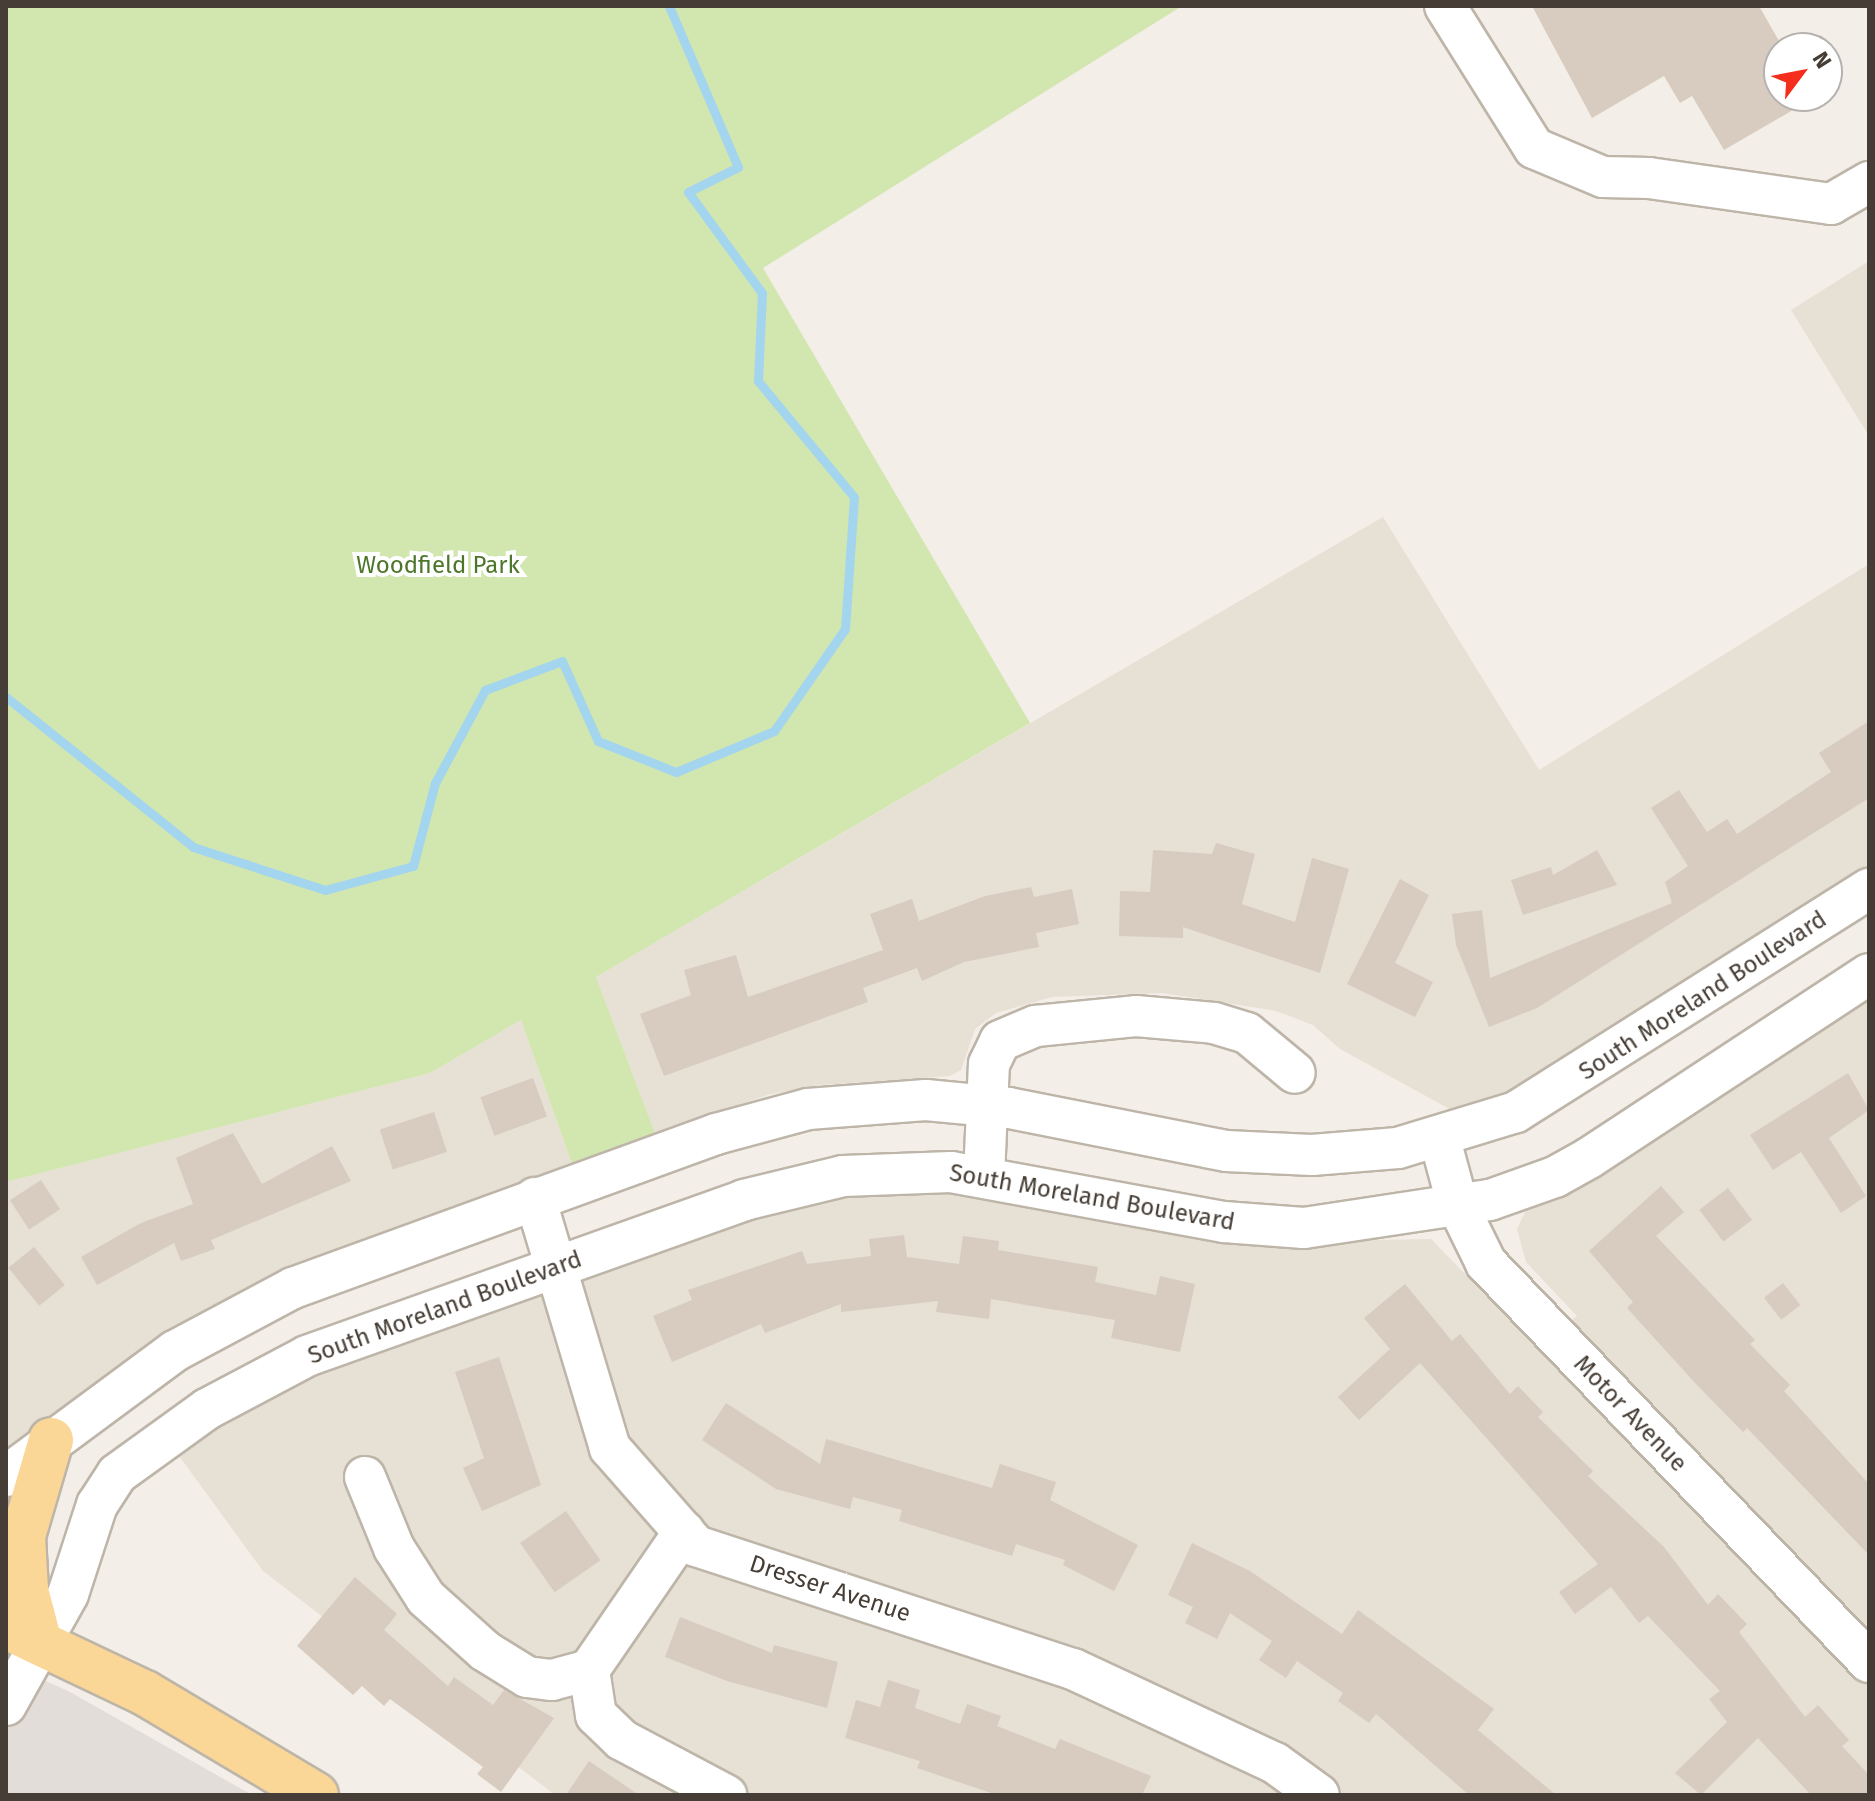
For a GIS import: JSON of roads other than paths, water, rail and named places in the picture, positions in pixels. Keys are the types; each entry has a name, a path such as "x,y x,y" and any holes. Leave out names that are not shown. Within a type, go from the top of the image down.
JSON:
{"main road":[{"path":"51,1440 23,1536 26,1590 23,1635 145,1693 316,1795"}],"street":[{"path":"1445,6 1534,148 1603,177 1649,178 1831,204 1869,182"},
{"name":"South Moreland Boulevard","path":"6,1476 133,1381 216,1326 293,1288 716,1134 808,1109 887,1100 985,1106 1267,1155 1398,1148 1516,1112 1572,1081 1866,896"},
{"name":"South Moreland Boulevard","path":"6,1705 23,1635 68,1594 89,1523 107,1488 143,1451 307,1356 804,1183 915,1171 984,1177 1224,1222 1291,1227 1340,1226 1490,1200 1577,1164 1869,974"},
{"path":"984,1177 989,1064 1000,1041 1036,1026 1068,1020 1136,1016 1214,1023 1247,1033 1295,1073"},
{"name":"Motor Avenue","path":"1439,1136 1458,1206 1497,1275 1869,1662"},
{"name":"Dresser Avenue","path":"535,1198 610,1448 696,1546 1073,1669 1275,1763 1319,1795"},
{"path":"133,1381 172,1432"},
{"path":"365,1477 394,1548 426,1598 485,1651 527,1677 552,1680 589,1670 684,1532"},
{"path":"589,1670 596,1715 622,1740 726,1795"}],"waterway":[{"path":"6,697 193,847 325,890 413,866 435,783 485,690 562,661 598,741 676,772 774,731 845,629 854,497 758,381 762,293 688,192 738,167 669,6"}],"park label":[{"name":"Woodfield Park","path":"438,566"}]}
